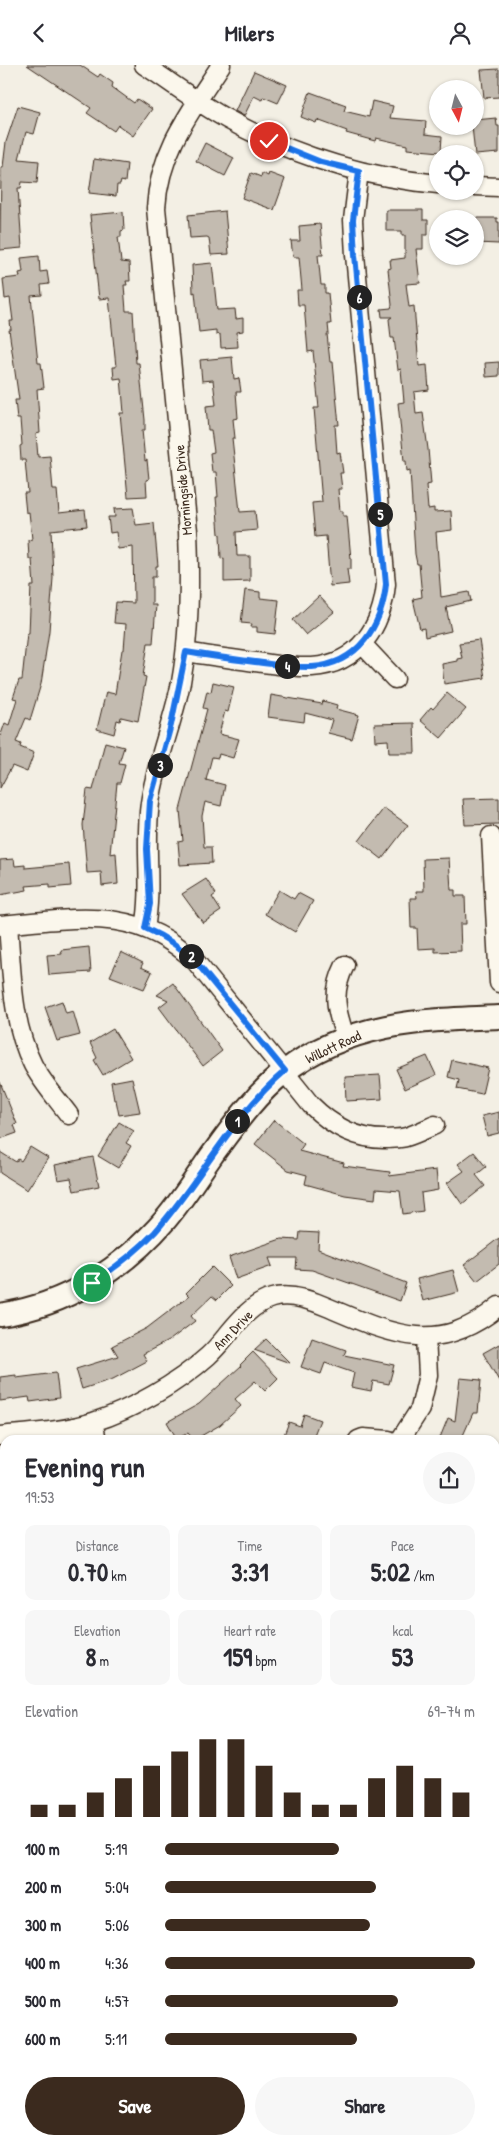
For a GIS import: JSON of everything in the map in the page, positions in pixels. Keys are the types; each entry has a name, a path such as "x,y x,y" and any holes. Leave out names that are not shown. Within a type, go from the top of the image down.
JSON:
{"main road":[{"name":"Willott Road","path":"0,1315 29,1310 72,1294 123,1262 168,1217 253,1101 285,1071 326,1047 391,1025 420,1020 499,1017"}],"street":[{"path":"144,65 227,119 277,144 321,162 359,171 429,183"},
{"name":"Morningside Drive","path":"145,928 150,904 147,841 150,801 171,725 186,652 190,572 188,531 156,208 157,190 161,171 170,149 197,101 221,65"},
{"path":"186,652 286,666 312,667 343,659 363,645 380,615 385,599 386,584 353,220 359,171"},
{"path":"484,186 499,187"},
{"path":"363,645 395,679"},
{"path":"491,836 499,983"},
{"path":"69,1115 33,1066 22,1041 4,925 80,919 109,919 145,928 167,938 184,949 196,962 311,1105 326,1120 340,1129 358,1136 380,1139 405,1138 435,1125"},
{"path":"345,965 338,979 336,993 339,1018 346,1039"},
{"name":"Ann Drive","path":"8,1435 59,1429 93,1422 122,1411 168,1386 208,1356 254,1307 272,1298 291,1297 312,1301 380,1329 404,1335 426,1337 446,1335 470,1325 499,1306"},
{"path":"403,1435 420,1409 428,1375 426,1337"},
{"path":"93,1422 96,1435"}],"building":[{"path":"27,65 80,65 98,77 100,74 113,83 112,87 134,103 137,99 152,109 133,136 118,125 114,131 87,113 91,108"},
{"path":"499,69 499,97 484,98 484,80 482,80 481,70"},
{"path":"254,71 287,85 278,103 263,97 262,100 254,96 244,116 235,111"},
{"path":"310,92 346,105 344,111 369,117 372,101 393,106 390,118 426,121 425,134 442,136 441,145 429,145 429,151 407,149 407,145 376,138 375,141 346,133 347,131 317,120 316,123 301,117"},
{"path":"18,106 40,112 34,134 26,132 19,159 39,161 37,183 22,182 21,188 18,188 22,248 0,250 1,167 3,167 6,142"},
{"path":"496,118 497,126 499,126 499,153 484,154 484,145 474,145 473,135 484,135 484,119"},
{"path":"205,143 234,158 225,176 196,161"},
{"path":"94,159 127,164 125,182 121,181 120,185 117,185 116,196 89,193"},
{"path":"251,173 261,177 262,173 268,176 269,173 285,179 274,210 242,198"},
{"path":"386,210 423,210 423,220 428,220 428,235 423,235 423,249 416,249 420,283 406,284 409,307 414,306 419,366 427,365 429,390 414,392 416,414 423,413 428,449 431,484 426,485 428,509 434,508 434,512 451,511 452,530 436,532 441,597 469,592 471,601 446,607 451,631 425,637 424,628 420,629 413,599 422,597 419,564 417,564 415,554 410,470 407,471 406,461 404,461 398,403 404,402 401,369 398,370 394,338 391,338 389,319 392,317 382,317 381,309 391,308 392,305 388,269 391,268 390,260 405,258 405,235 402,235 402,231 386,231"},
{"path":"225,211 229,254 211,255 209,238 190,238 188,215"},
{"path":"123,212 124,230 121,231 121,237 118,237 121,262 129,263 130,281 126,281 127,285 124,285 126,311 133,311 136,363 139,363 145,420 145,430 142,430 149,479 146,480 147,496 128,497 120,413 124,413 121,378 114,379 113,367 116,367 109,298 99,299 90,215"},
{"path":"484,218 497,218 497,222 499,222 499,244 484,243"},
{"path":"320,224 323,255 318,255 321,285 325,285 325,293 328,293 331,324 328,324 329,334 327,334 330,362 333,362 339,425 335,425 337,453 340,452 343,473 340,473 342,489 338,489 340,511 343,511 343,516 347,516 351,559 351,569 347,569 349,584 330,586 326,536 315,537 312,503 322,502 314,408 319,408 313,351 308,352 304,305 298,305 297,290 302,290 299,257 293,257 291,241 300,241 299,226"},
{"path":"39,256 40,272 47,271 49,284 41,285 42,295 31,296 38,363 41,363 44,388 37,389 40,433 36,434 38,457 50,456 53,490 57,490 59,513 85,510 87,526 51,530 53,578 49,631 41,684 30,720 26,718 16,742 21,744 20,747 34,753 27,772 12,766 0,788 0,737 5,723 9,725 17,699 13,698 19,680 22,680 27,633 29,633 31,586 34,586 32,559 29,559 28,540 32,539 29,512 26,513 24,493 28,493 25,460 21,460 20,419 17,419 15,400 19,400 9,330 11,330 10,321 13,321 10,298 5,299 3,279 20,277 19,273 23,272 21,258"},
{"path":"212,263 217,310 235,309 236,319 243,318 243,331 237,332 238,347 221,348 220,334 216,335 216,330 199,332 195,292 193,293 192,265"},
{"path":"232,357 234,379 239,378 241,392 236,392 238,418 233,419 235,438 232,438 240,512 255,511 257,530 236,532 237,556 250,556 250,581 224,582 224,558 221,559 216,497 218,497 216,472 212,472 210,453 214,452 211,430 208,430 206,406 216,405 213,380 202,381 200,360"},
{"path":"499,362 499,376 486,377 485,363"},
{"path":"133,508 136,525 154,523 158,566 156,566 156,577 152,577 152,605 156,605 153,643 148,643 143,676 146,677 138,721 121,717 120,721 117,720 114,734 97,729 106,692 115,694 122,650 124,650 126,624 114,623 116,602 134,603 133,547 118,549 116,532 110,533 108,517 115,517 114,509"},
{"path":"245,590 260,592 260,598 279,600 275,634 257,632 257,627 251,627 252,624 241,623"},
{"path":"319,596 334,612 306,635 293,620"},
{"path":"479,640 485,678 444,684 442,664 462,658 459,643"},
{"path":"213,682 234,687 228,712 225,711 219,734 239,739 233,758 219,754 218,758 212,757 206,780 225,785 221,806 205,802 202,816 204,847 211,847 212,863 180,865 178,842 183,841 180,810 207,709 203,708 207,691 211,692"},
{"path":"447,693 466,709 441,738 420,720"},
{"path":"271,695 322,704 323,701 337,705 336,709 359,715 352,739 328,733 332,720 305,713 304,722 268,717"},
{"path":"414,723 415,753 389,753 388,740 375,741 374,724"},
{"path":"105,742 124,747 119,763 125,764 120,783 117,783 110,854 116,853 118,884 102,886 101,872 87,873 83,825 87,789 93,790"},
{"path":"499,798 499,824 465,825 463,799"},
{"path":"384,808 408,825 382,859 359,841"},
{"path":"449,858 451,890 455,890 455,896 465,896 466,924 460,924 461,951 435,952 435,948 418,949 417,928 411,928 410,898 417,898 416,891 424,891 423,859"},
{"path":"14,859 15,866 25,865 25,868 69,864 71,886 50,888 50,884 26,886 27,890 0,895 0,860"},
{"path":"206,879 216,894 212,897 221,911 203,923 182,894"},
{"path":"279,890 294,899 298,893 313,901 295,932 265,914"},
{"path":"89,947 91,972 49,975 47,955 62,954 61,950"},
{"path":"121,952 143,963 141,967 152,972 144,989 110,976"},
{"path":"173,983 222,1051 203,1066 159,1007 168,1000 157,995"},
{"path":"62,1001 66,1013 73,1011 80,1035 57,1041 45,1007"},
{"path":"113,1029 131,1058 103,1075 94,1060 97,1058 90,1043"},
{"path":"427,1056 436,1075 405,1089 396,1069"},
{"path":"452,1060 488,1068 482,1094 457,1089 459,1080 448,1077"},
{"path":"380,1075 382,1099 346,1101 345,1077"},
{"path":"132,1078 140,1112 119,1115 111,1082"},
{"path":"0,1082 17,1124 14,1125 17,1133 0,1139"},
{"path":"499,1112 499,1133 487,1136 482,1116"},
{"path":"274,1120 304,1144 299,1151 344,1163 343,1166 390,1172 389,1176 436,1170 438,1190 421,1193 423,1211 403,1214 400,1191 376,1189 375,1199 345,1195 305,1184 307,1175 288,1170 255,1144"},
{"path":"119,1122 134,1131 126,1143 131,1146 118,1168 98,1156"},
{"path":"30,1147 48,1158 27,1190 0,1173 0,1152 16,1162 18,1159 21,1161"},
{"path":"474,1152 486,1167 476,1175 485,1186 462,1204 447,1183 464,1171 458,1164"},
{"path":"93,1157 99,1186 74,1191 71,1178 58,1180 55,1165"},
{"path":"300,1232 319,1233 318,1249 406,1283 400,1301 312,1270 296,1269 297,1258 269,1258 272,1266 236,1279 229,1257 281,1239 299,1240"},
{"path":"499,1238 499,1264 477,1281 464,1265"},
{"path":"212,1267 231,1286 217,1300 212,1296 191,1316 195,1321 170,1340 143,1354 147,1361 113,1379 82,1389 76,1369 118,1356 112,1346 147,1328 189,1296 186,1293"},
{"path":"453,1270 459,1292 423,1301 417,1279"},
{"path":"312,1338 346,1350 344,1355 394,1365 389,1384 373,1381 371,1391 351,1387 354,1373 325,1363 321,1374 301,1367"},
{"path":"266,1339 290,1363 254,1350"},
{"path":"499,1344 499,1381 483,1353"},
{"path":"253,1352 278,1378 265,1391 255,1381 235,1399 241,1406 220,1425 203,1435 190,1435 188,1433 175,1435 167,1422 199,1404"},
{"path":"56,1373 59,1398 30,1402 29,1397 0,1401 0,1377 16,1375 16,1378"},
{"path":"460,1378 481,1380 478,1413 473,1413 463,1435 441,1435 448,1418 455,1421"},
{"path":"304,1414 320,1420 314,1435 284,1435 289,1422 300,1426"}],"route":[{"path":"92,1283 123,1262 168,1217 238,1119 265,1088 285,1071 184,949 167,938 145,928 150,904 147,849 150,801 171,725 186,652 286,666 312,667 330,664 358,650 367,640 375,627 385,599 386,584 355,255 353,220 359,171 321,162 269,141"}]}
